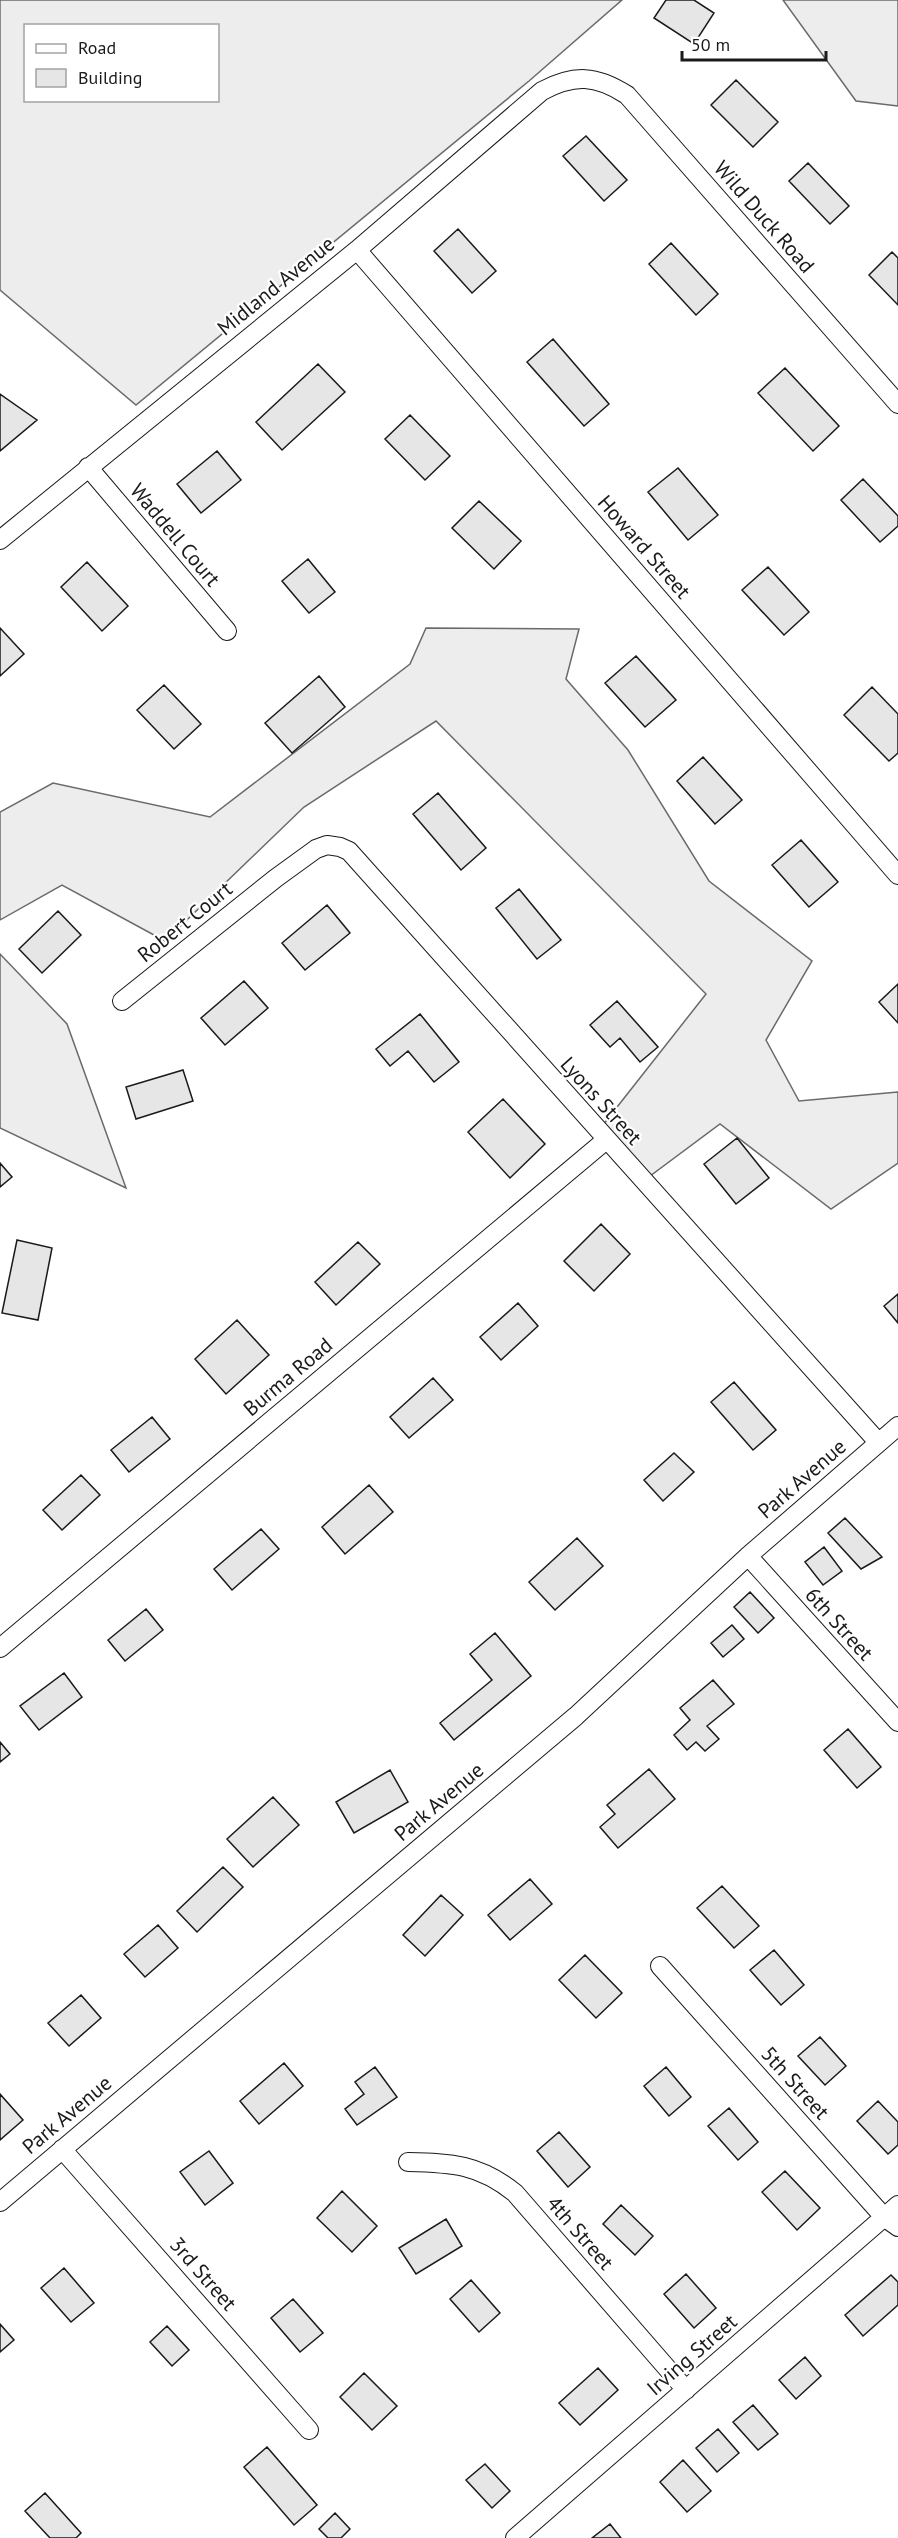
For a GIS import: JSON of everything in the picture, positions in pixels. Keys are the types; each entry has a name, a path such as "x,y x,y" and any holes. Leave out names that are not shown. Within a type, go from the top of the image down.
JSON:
{"street":[{"name":"Midland Avenue","path":"0,540 357,249 542,91 558,82 584,78"},
{"name":"Wild Duck Road","path":"584,78 611,84 627,95 898,404"},
{"name":"Howard Street","path":"357,249 898,875"},
{"name":"Waddell Court","path":"88,467 227,631"},
{"name":"Lyons Street","path":"276,878 316,849 327,845 349,851 878,1442"},
{"name":"Robert Court","path":"122,1001 276,878"},
{"name":"Burma Road","path":"0,1648 606,1140"},
{"name":"Park Avenue","path":"0,2202 576,1716 748,1556 898,1426"},
{"name":"6th Street","path":"748,1556 898,1722"},
{"name":"5th Street","path":"660,1966 894,2216"},
{"name":"3rd Street","path":"62,2149 309,2430"},
{"name":"4th Street","path":"408,2162 432,2162 472,2168 496,2178 515,2193 686,2390"},
{"name":"Irving Street","path":"524,2535 686,2390 894,2216"}],"shaded area":[{"path":"0,0 622,0 529,81 136,405 0,290"},
{"path":"783,0 898,0 898,106 856,101"},
{"path":"426,628 579,629 566,679 628,750 709,881 812,961 766,1040 799,1101 898,1092 898,1163 831,1209 720,1124 646,1179 599,1130 706,994 436,721 304,807 165,941 62,885 0,920 0,812 53,783 210,817 410,664"},
{"path":"0,954 67,1024 126,1188 0,1128"}],"building":[{"path":"666,0 694,0 714,13 694,44 654,18"},
{"path":"736,80 778,122 753,147 711,105"},
{"path":"586,136 627,180 604,201 563,156"},
{"path":"808,163 849,206 830,224 789,181"},
{"path":"458,229 496,271 472,293 434,251"},
{"path":"671,243 718,294 696,315 649,264"},
{"path":"892,252 898,258 898,305 869,275"},
{"path":"553,339 609,404 584,426 527,362"},
{"path":"318,364 345,392 282,450 256,422"},
{"path":"785,368 839,426 813,451 758,393"},
{"path":"0,394 37,420 0,451"},
{"path":"410,415 450,456 425,480 385,439"},
{"path":"217,451 241,480 201,513 177,484"},
{"path":"678,468 718,515 688,540 648,492"},
{"path":"863,479 898,516 898,526 880,542 841,500"},
{"path":"479,501 521,541 494,569 452,528"},
{"path":"308,559 335,592 309,613 282,581"},
{"path":"87,562 128,606 102,631 61,587"},
{"path":"768,567 809,612 784,635 742,590"},
{"path":"0,628 24,654 0,676"},
{"path":"636,656 676,700 645,727 605,683"},
{"path":"319,676 345,707 292,753 265,723"},
{"path":"164,685 201,724 174,749 137,710"},
{"path":"872,687 898,714 898,753 889,761 844,715"},
{"path":"703,757 742,800 715,824 677,781"},
{"path":"438,793 486,848 461,870 413,814"},
{"path":"801,840 838,882 809,907 772,865"},
{"path":"519,889 561,940 537,959 496,908"},
{"path":"327,905 350,933 305,970 282,943"},
{"path":"58,911 81,935 42,973 19,949"},
{"path":"244,981 268,1008 225,1045 201,1018"},
{"path":"898,984 898,1023 879,1002"},
{"path":"617,1001 658,1047 640,1062 620,1038 610,1047 590,1025"},
{"path":"420,1014 459,1062 434,1082 408,1051 390,1066 376,1049"},
{"path":"183,1070 193,1101 136,1119 126,1087"},
{"path":"503,1099 545,1144 510,1178 468,1132"},
{"path":"737,1138 769,1178 736,1204 704,1164"},
{"path":"0,1163 12,1177 0,1187"},
{"path":"601,1224 630,1254 594,1291 564,1261"},
{"path":"17,1240 52,1248 38,1320 2,1313"},
{"path":"358,1242 380,1264 336,1305 315,1282"},
{"path":"898,1294 898,1323 884,1306"},
{"path":"518,1303 538,1326 501,1360 480,1337"},
{"path":"237,1320 269,1355 226,1394 195,1359"},
{"path":"433,1378 453,1400 409,1438 390,1417"},
{"path":"734,1382 776,1430 753,1450 711,1402"},
{"path":"152,1417 170,1439 129,1472 111,1450"},
{"path":"674,1453 694,1472 663,1501 644,1480"},
{"path":"81,1475 100,1495 62,1530 43,1510"},
{"path":"369,1485 393,1512 345,1554 322,1527"},
{"path":"845,1518 882,1557 861,1569 828,1533"},
{"path":"261,1529 279,1549 232,1590 214,1569"},
{"path":"577,1538 603,1566 555,1610 529,1582"},
{"path":"824,1547 842,1571 823,1585 805,1562"},
{"path":"750,1592 774,1618 758,1633 734,1607"},
{"path":"146,1609 163,1630 125,1661 108,1640"},
{"path":"732,1625 744,1639 723,1657 711,1643"},
{"path":"495,1633 531,1676 454,1740 440,1723 492,1680 470,1654"},
{"path":"64,1673 82,1697 39,1730 20,1706"},
{"path":"713,1680 734,1704 707,1726 719,1739 705,1751 696,1742 687,1750 674,1735 690,1720 680,1708"},
{"path":"848,1729 881,1767 857,1788 824,1750"},
{"path":"0,1742 10,1754 0,1762"},
{"path":"649,1769 675,1799 618,1848 600,1827 615,1814 607,1805"},
{"path":"390,1770 408,1802 354,1833 336,1802"},
{"path":"273,1797 299,1825 253,1867 227,1839"},
{"path":"223,1867 243,1887 197,1932 177,1911"},
{"path":"530,1879 552,1904 510,1940 488,1915"},
{"path":"722,1886 759,1926 734,1948 697,1908"},
{"path":"441,1895 463,1915 425,1956 403,1935"},
{"path":"158,1925 178,1948 145,1977 124,1954"},
{"path":"774,1950 804,1985 781,2005 750,1970"},
{"path":"585,1955 622,1993 596,2018 559,1980"},
{"path":"81,1995 101,2018 69,2046 48,2023"},
{"path":"820,2037 846,2066 825,2085 798,2056"},
{"path":"284,2063 303,2086 259,2124 240,2101"},
{"path":"375,2067 397,2097 357,2125 345,2109 364,2094 355,2082"},
{"path":"666,2067 691,2097 669,2116 644,2086"},
{"path":"0,2094 23,2120 0,2140"},
{"path":"878,2101 898,2122 898,2145 888,2154 857,2121"},
{"path":"729,2108 758,2142 738,2160 708,2126"},
{"path":"559,2132 590,2167 568,2187 537,2151"},
{"path":"209,2151 233,2183 205,2205 180,2172"},
{"path":"785,2171 820,2208 797,2230 762,2192"},
{"path":"342,2191 377,2226 352,2252 317,2218"},
{"path":"621,2205 653,2236 635,2255 603,2224"},
{"path":"446,2219 462,2246 416,2274 399,2248"},
{"path":"64,2268 94,2303 71,2322 41,2288"},
{"path":"686,2274 716,2308 694,2328 664,2294"},
{"path":"891,2275 898,2282 898,2305 863,2336 845,2315"},
{"path":"471,2280 500,2313 479,2332 450,2299"},
{"path":"293,2299 323,2333 300,2352 271,2318"},
{"path":"0,2324 14,2340 0,2352"},
{"path":"167,2326 189,2350 172,2366 150,2342"},
{"path":"805,2357 821,2376 796,2399 779,2380"},
{"path":"598,2368 618,2390 580,2425 559,2403"},
{"path":"364,2373 397,2406 372,2430 340,2397"},
{"path":"753,2405 778,2434 758,2450 733,2422"},
{"path":"718,2429 739,2453 717,2472 696,2448"},
{"path":"267,2447 317,2505 294,2525 244,2467"},
{"path":"683,2460 711,2491 687,2512 660,2482"},
{"path":"485,2464 510,2491 492,2508 466,2480"},
{"path":"45,2493 81,2533 76,2538 50,2538 25,2511"},
{"path":"335,2513 350,2529 341,2538 328,2538 319,2529"},
{"path":"610,2524 621,2538 592,2538"}]}
